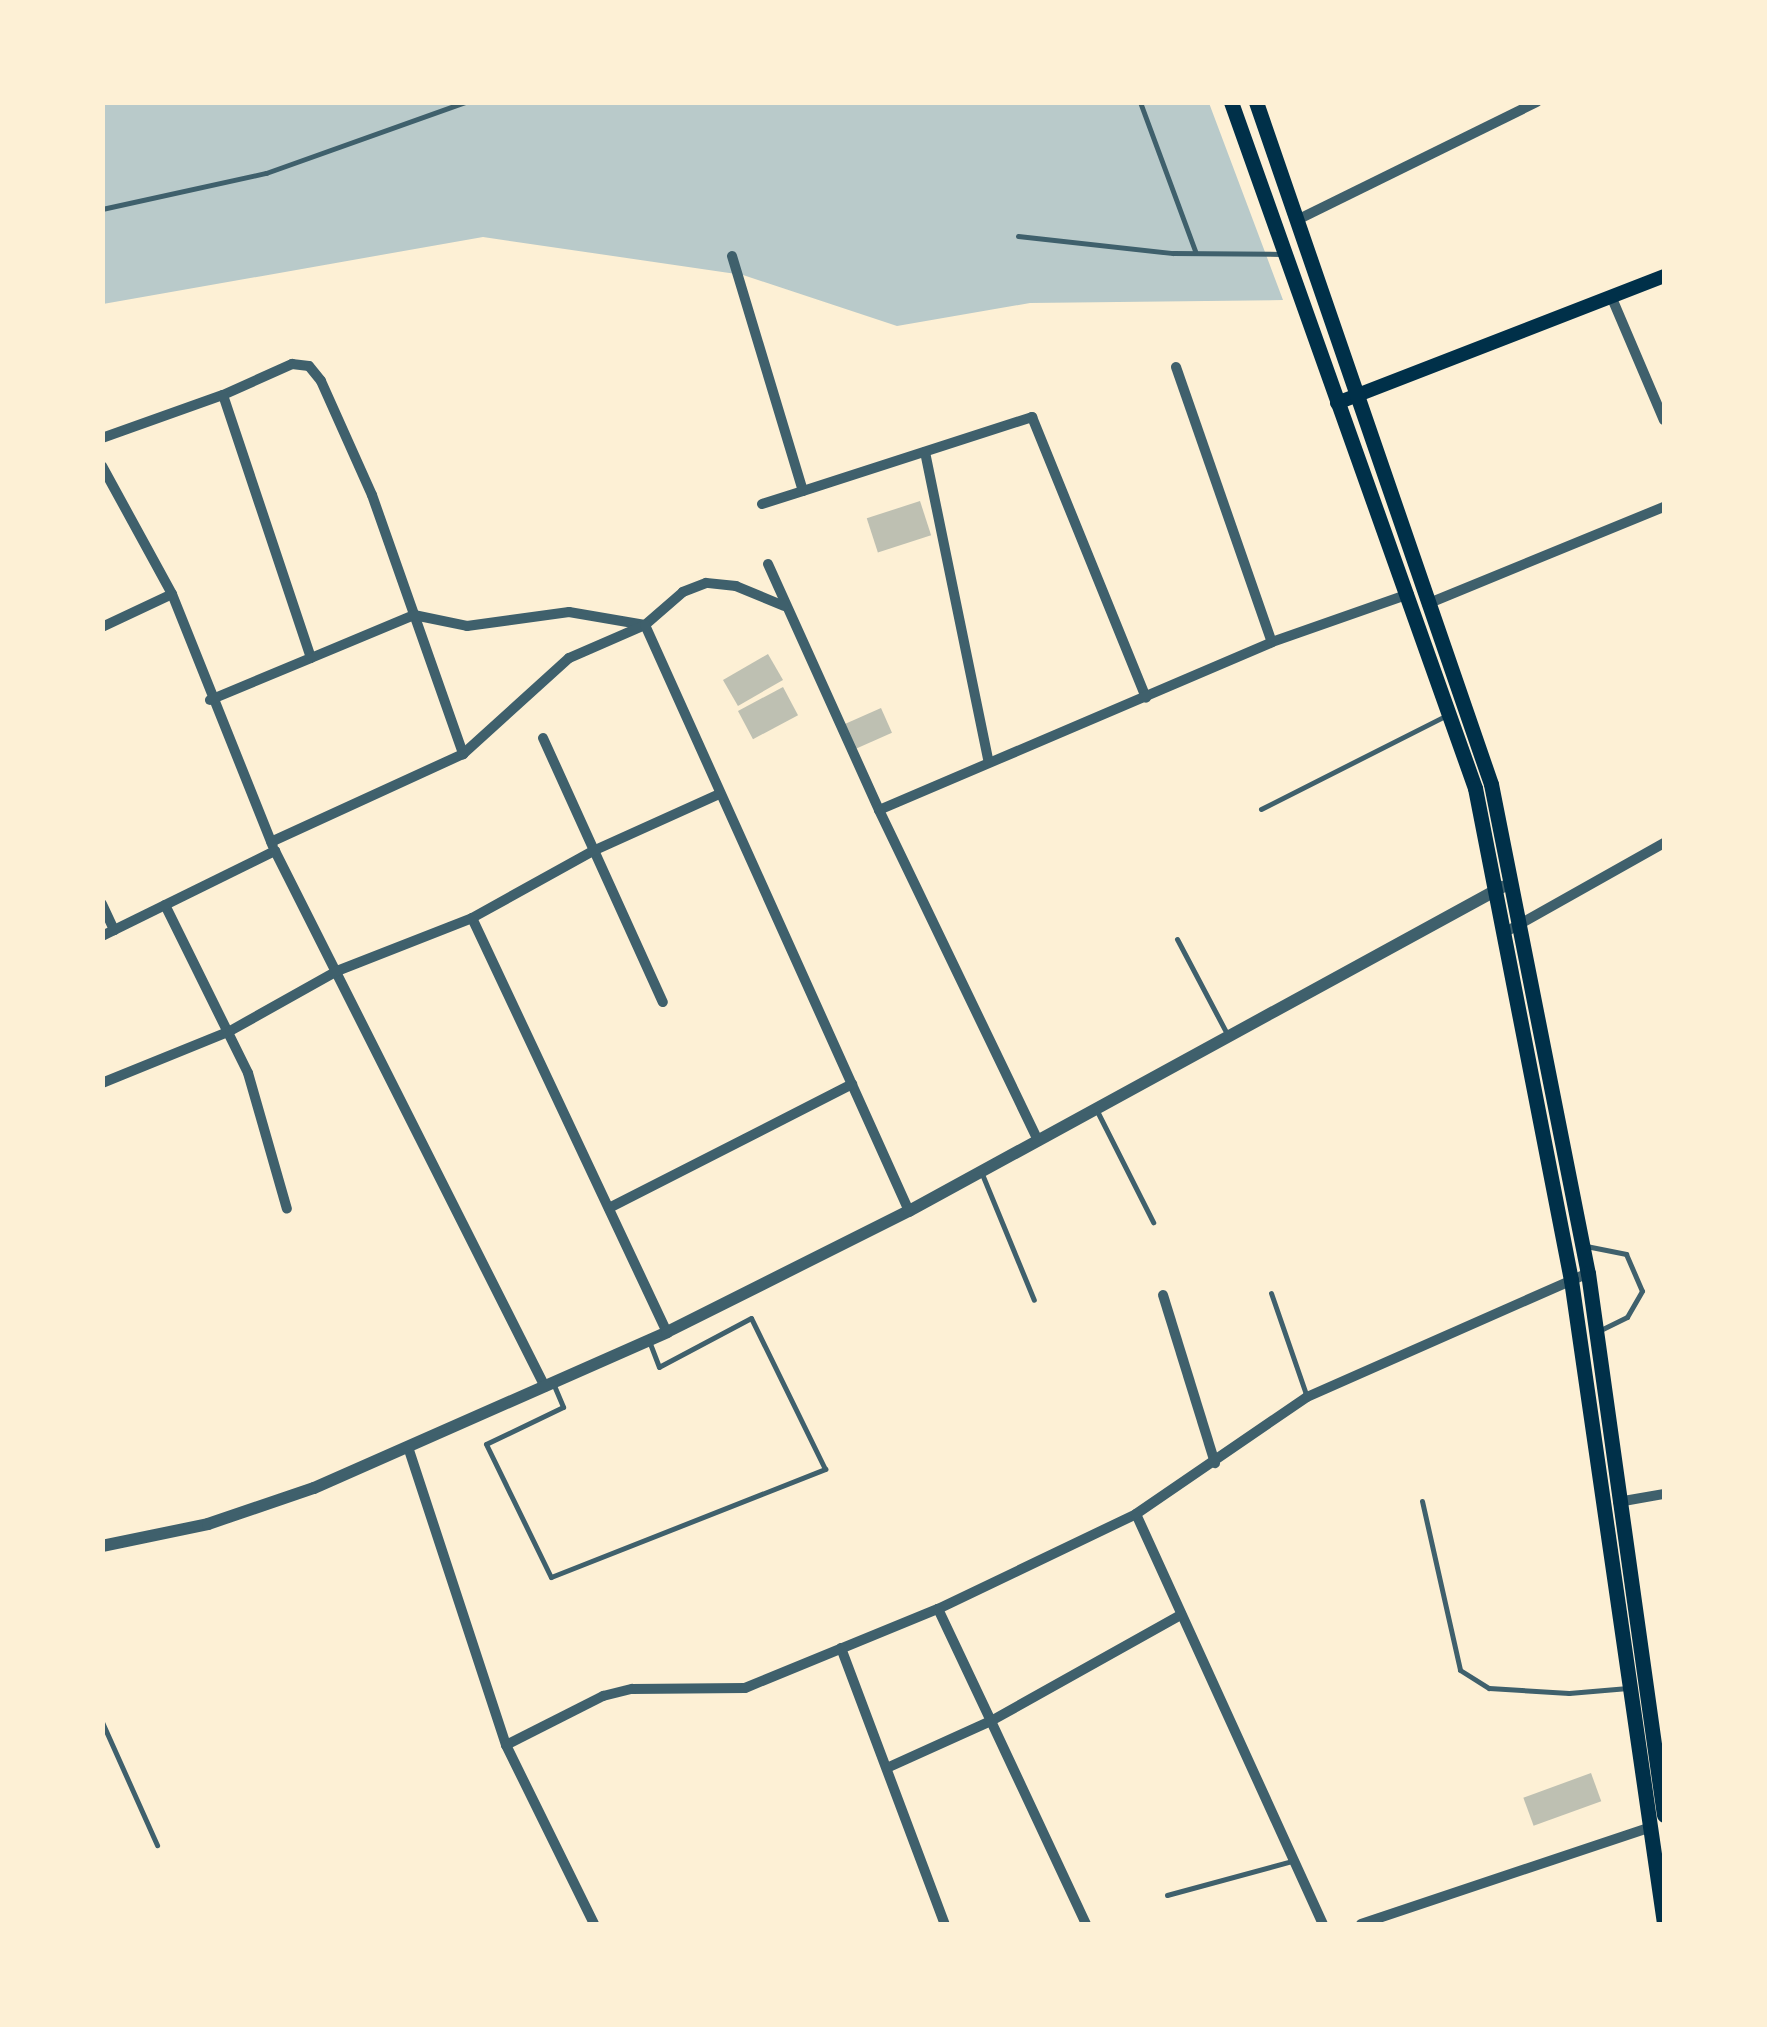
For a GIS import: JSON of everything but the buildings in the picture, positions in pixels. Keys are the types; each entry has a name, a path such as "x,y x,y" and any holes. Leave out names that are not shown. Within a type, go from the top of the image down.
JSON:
{"main road":[{"path":"1231,102 1336,403 1410,594 1474,788 1501,888 1519,928 1588,1273 1664,1815"},
{"path":"1256,102 1353,398 1491,784 1502,934 1570,1280 1664,1923"},
{"path":"1336,403 1664,276"}],"street":[{"path":"1297,220 1538,102"},
{"path":"732,256 804,491"},
{"path":"1611,296 1664,420"},
{"path":"102,438 222,395 292,364 314,371 372,495 462,754"},
{"path":"1176,367 1272,642"},
{"path":"222,395 310,658"},
{"path":"762,504 1032,417 1146,698"},
{"path":"925,452 988,759"},
{"path":"102,466 172,594 210,700 273,847 549,1385"},
{"path":"1428,604 1664,507"},
{"path":"768,564 784,606 1038,1140"},
{"path":"102,904 108,933 462,754 568,658 645,625 683,592 706,583 736,586 784,606"},
{"path":"102,627 172,594"},
{"path":"880,810 988,759 1146,698 1272,642 1410,594"},
{"path":"210,700 414,614 467,626 569,612 645,625"},
{"path":"645,625 908,1211"},
{"path":"543,738 664,1002"},
{"path":"102,1083 230,1031 337,970 472,918 593,851 720,794"},
{"path":"1502,934 1519,928 1664,843"},
{"path":"102,1546 254,1511 667,1332 908,1211 1501,888"},
{"path":"165,904 230,1031 268,1129 287,1209"},
{"path":"472,918 667,1332"},
{"path":"609,1208 852,1084"},
{"path":"506,1744 603,1696 632,1689 745,1688 938,1609 1136,1514 1308,1397 1588,1273"},
{"path":"1163,1296 1215,1462"},
{"path":"408,1447 506,1744 594,1924"},
{"path":"1618,1502 1664,1494"},
{"path":"1136,1514 1323,1924"},
{"path":"938,1609 1086,1924"},
{"path":"889,1767 991,1721 1181,1616"},
{"path":"841,1648 946,1924"},
{"path":"1361,1924 1651,1827"}],"lane":[{"path":"102,209 266,173 464,102"},
{"path":"1140,102 1196,253"},
{"path":"1018,236 1196,253 1284,254"},
{"path":"1260,809 1450,714"},
{"path":"1177,939 1228,1036"},
{"path":"1096,1108 1153,1222"},
{"path":"981,1172 1034,1300"},
{"path":"1583,1245 1626,1254 1642,1291 1627,1317 1596,1332"},
{"path":"1271,1293 1308,1397"},
{"path":"549,1385 563,1407 486,1444 550,1577 825,1470 751,1318 659,1367 649,1340"},
{"path":"1422,1501 1460,1670 1490,1688 1630,1688"},
{"path":"102,1722 157,1846"},
{"path":"1167,1896 1295,1860"}],"shaded area":[{"path":"103,102 1209,103 1283,300 1030,303 897,326 743,275 483,237 103,304"}]}
